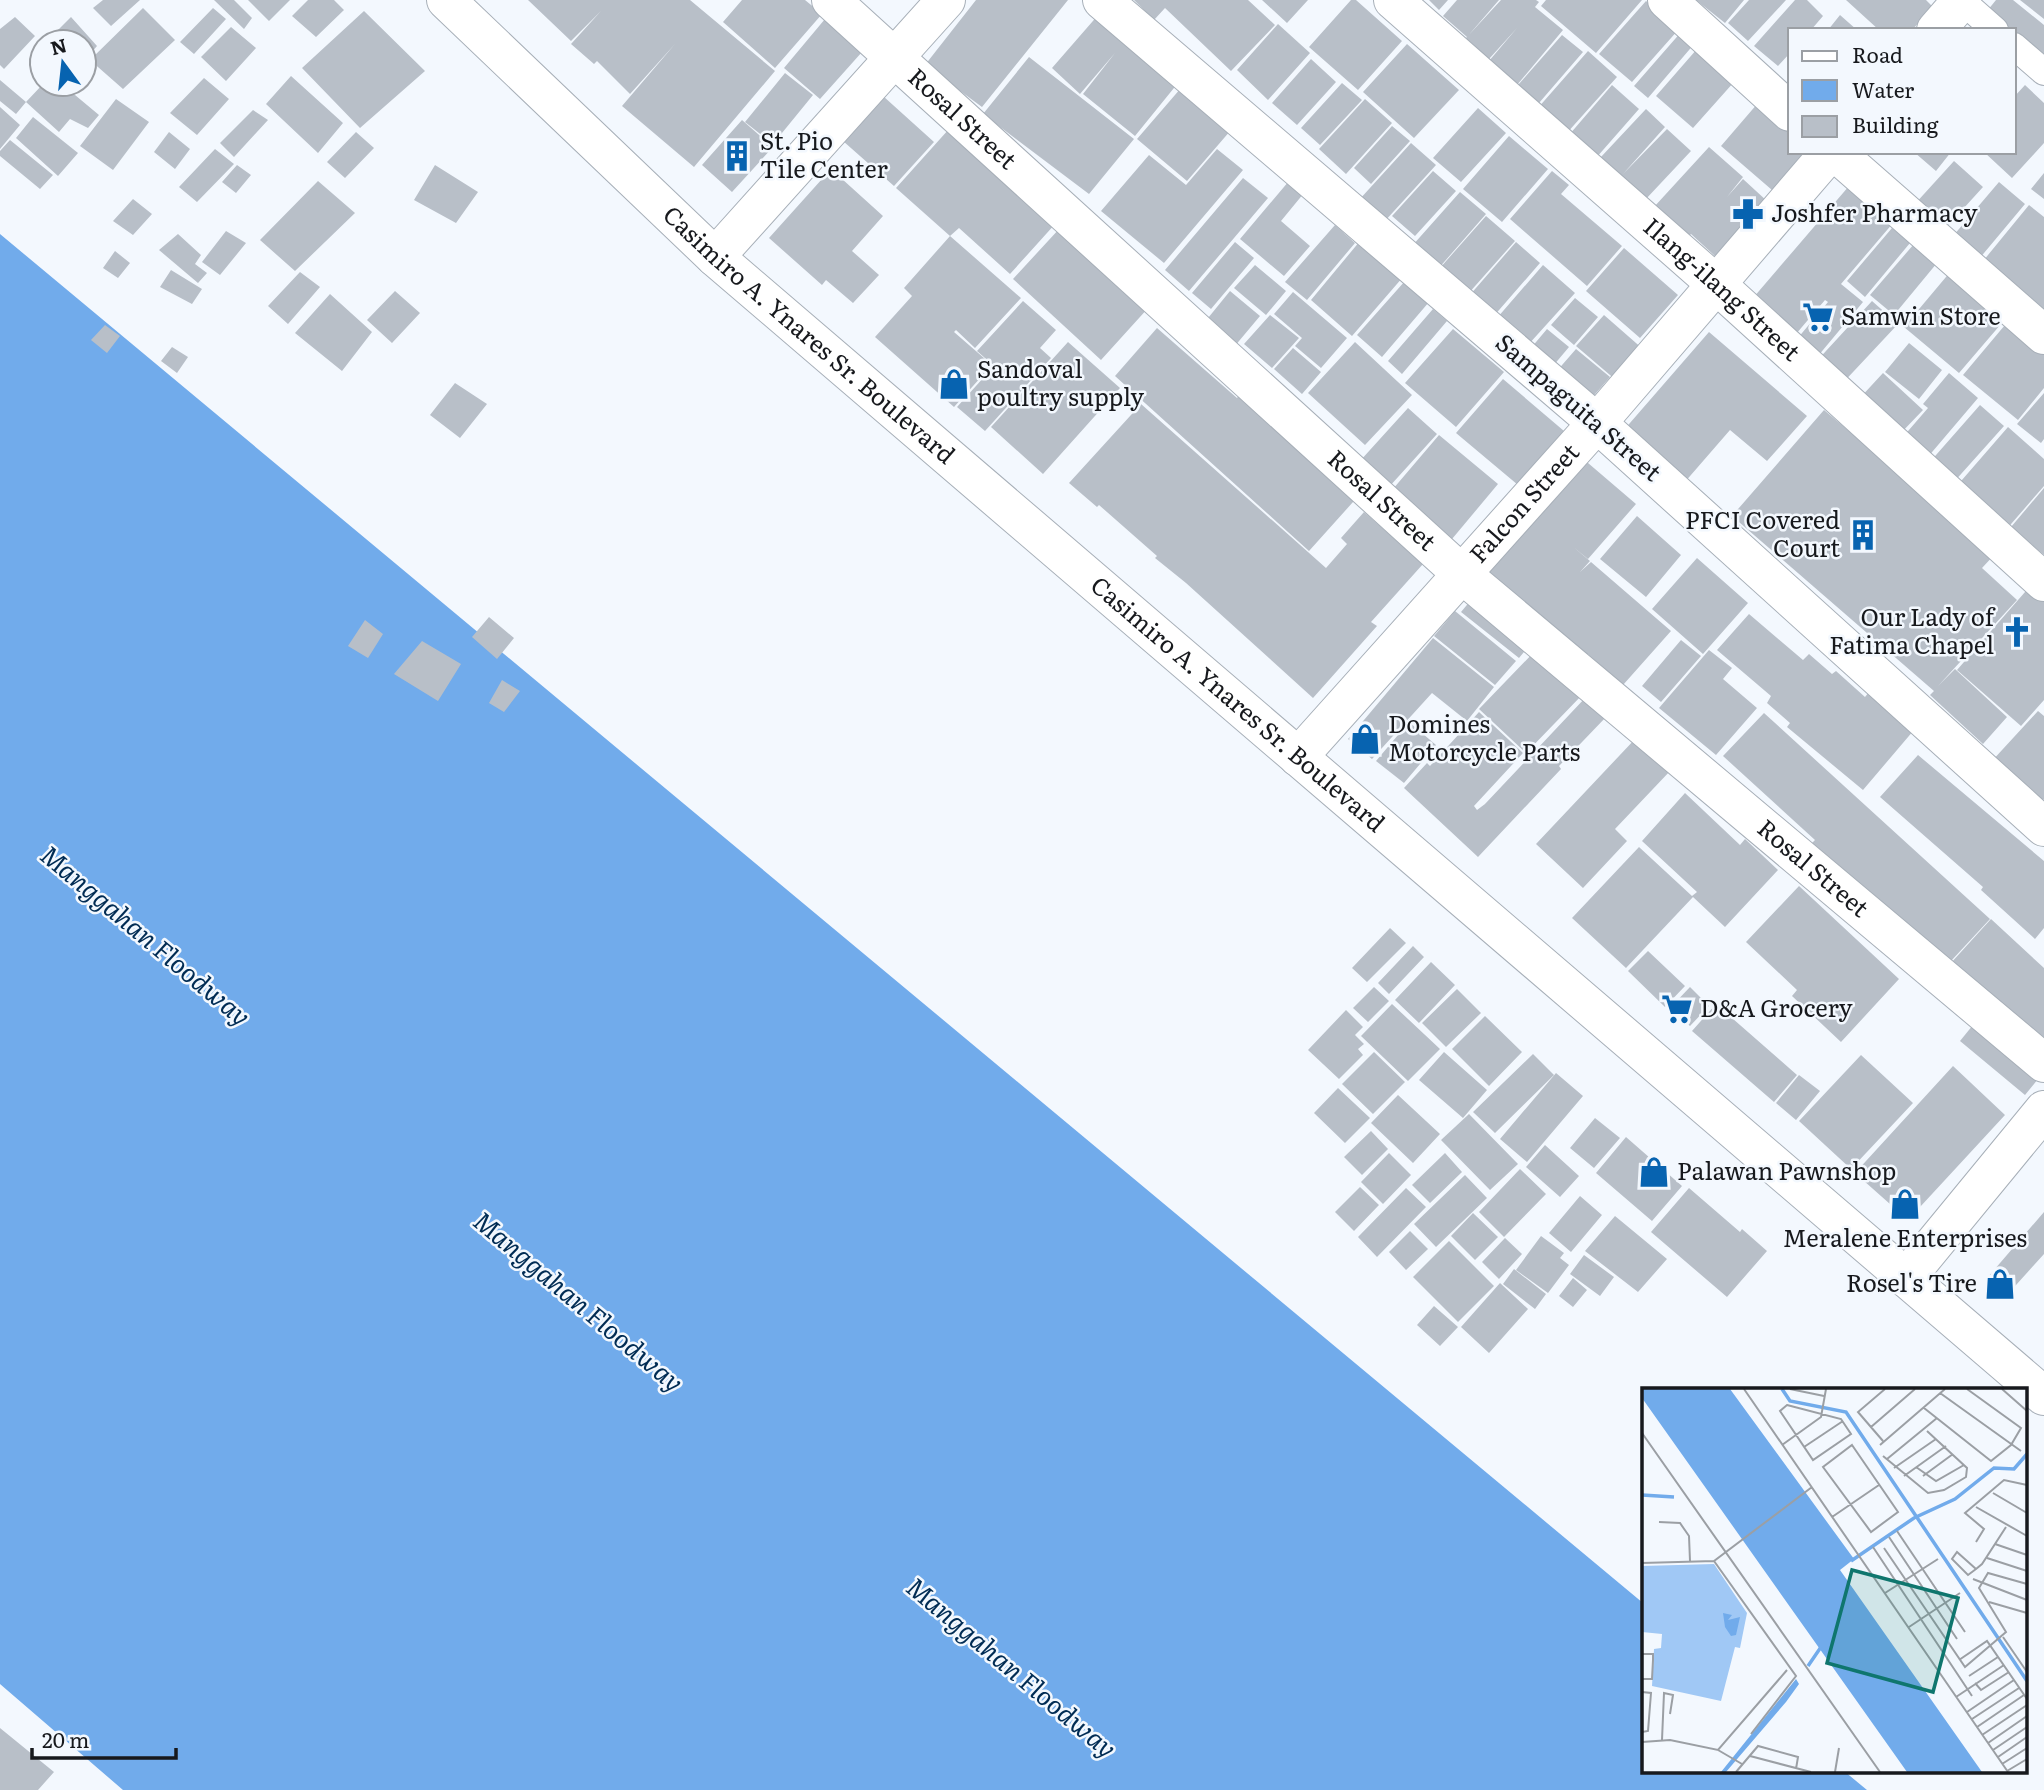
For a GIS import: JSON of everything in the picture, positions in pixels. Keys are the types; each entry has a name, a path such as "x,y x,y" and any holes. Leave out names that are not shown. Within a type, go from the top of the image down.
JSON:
{"street":[{"name":"Casimiro A. Ynares Sr. Boulevard","path":"446,0 715,257 2044,1395"},
{"name":"Rosal Street","path":"831,0 1463,575 2044,1063"},
{"path":"715,257 946,0"},
{"name":"Sampaguita Street","path":"1101,0 1597,423 2044,827"},
{"name":"Ilang-ilang Street","path":"1393,0 1716,284 2044,582"},
{"path":"1667,0 1788,110"},
{"path":"1938,28 1961,0"},
{"name":"Falcon Street","path":"1298,757 1463,575 1831,154"},
{"path":"1835,154 2044,335"},
{"path":"1906,1278 2044,1110"}],"lane":[{"path":"1961,0 1993,28"},
{"path":"2016,48 2044,72"}],"water":[{"name":"Manggahan Floodway","path":"0,234 1642,1602 1642,1772 1845,1772 1867,1790 123,1790 0,1684"}],"building":[{"path":"103,0 140,0 111,26 93,8"},
{"path":"214,0 234,0 252,18 244,29"},
{"path":"248,0 290,0 269,21"},
{"path":"308,0 334,0 344,10 316,37 292,16"},
{"path":"528,0 690,0 775,71 694,167 622,106 675,44 630,94 597,61 594,64 571,44 601,11 571,41"},
{"path":"742,0 805,0 822,14 775,68 723,22"},
{"path":"976,0 1068,0 982,107 925,65"},
{"path":"1134,0 1248,0 1275,25 1231,71 1165,8 1154,20"},
{"path":"1262,0 1308,0 1287,23"},
{"path":"1351,0 1356,0 1402,41 1358,90 1309,47"},
{"path":"1429,0 1448,0 1439,10"},
{"path":"1457,0 1499,0 1467,37 1443,16"},
{"path":"1501,0 1536,0 1539,2 1535,7 1563,30 1517,85 1489,61 1517,28 1489,59 1466,38"},
{"path":"1546,0 1642,0 1596,53 1541,6"},
{"path":"1696,0 1744,0 1725,23"},
{"path":"1749,0 1786,0 1748,41 1728,23"},
{"path":"1795,0 1807,0 1823,16 1813,28 1788,28 1788,55 1778,66 1754,46"},
{"path":"1846,0 1926,0 1933,7 1914,28 1877,28"},
{"path":"1996,0 2013,0 2044,25 2044,62 2016,44 2016,28 1997,28 1983,16"},
{"path":"2020,0 2044,0 2044,19"},
{"path":"1646,1 1679,29 1632,82 1599,54"},
{"path":"143,8 175,40 123,89 98,67 98,52"},
{"path":"213,8 226,19 194,54 180,42"},
{"path":"364,11 425,71 360,128 302,68"},
{"path":"1099,14 1178,83 1135,136 1083,94 1115,53 1080,94 1052,68"},
{"path":"1840,15 1855,28 1830,28"},
{"path":"15,17 28,29 28,43 4,69 0,65 0,29"},
{"path":"71,17 81,28 60,28"},
{"path":"825,19 862,52 820,99 784,68"},
{"path":"1278,24 1310,53 1268,100 1237,70"},
{"path":"231,27 256,48 226,81 201,57"},
{"path":"1682,31 1695,43 1648,98 1634,86"},
{"path":"1562,35 1583,52 1539,103 1518,85"},
{"path":"1407,44 1459,90 1414,138 1363,92"},
{"path":"1697,49 1734,82 1693,128 1656,96"},
{"path":"1588,51 1617,77 1566,134 1537,109"},
{"path":"1029,57 1134,139 1089,194 983,114"},
{"path":"1311,59 1336,82 1297,125 1272,103"},
{"path":"785,73 813,95 773,144 745,122"},
{"path":"291,76 343,123 318,153 266,104"},
{"path":"204,78 229,99 197,135 170,113"},
{"path":"0,80 26,102 16,114 0,101"},
{"path":"1342,83 1362,100 1320,145 1301,128"},
{"path":"1612,85 1639,109 1596,158 1569,135"},
{"path":"2025,85 2044,103 2044,143 2012,178 1986,154 2016,154 2016,95"},
{"path":"1181,88 1231,130 1187,181 1137,139"},
{"path":"883,96 934,142 894,186 843,141"},
{"path":"30,98 79,98 99,115 88,128 70,119 59,132 26,102"},
{"path":"116,99 149,122 113,170 80,146"},
{"path":"1365,99 1392,123 1346,174 1319,149"},
{"path":"1758,103 1788,128 1788,154 1803,154 1772,190 1721,146"},
{"path":"0,107 20,125 0,149"},
{"path":"1478,108 1506,133 1461,182 1433,158"},
{"path":"1646,109 1665,127 1623,174 1667,129 1691,151 1645,200 1600,158"},
{"path":"253,110 268,120 234,157 220,143"},
{"path":"33,117 78,153 58,176 16,138"},
{"name":"St. Pio Tile Center","path":"742,120 773,147 732,192 702,165"},
{"path":"1392,126 1410,141 1371,184 1354,168"},
{"path":"949,129 1056,223 1010,274 959,228 950,236 896,188"},
{"path":"169,132 190,149 175,169 154,152"},
{"path":"356,132 374,148 345,178 327,162"},
{"path":"1509,136 1548,169 1502,222 1463,189"},
{"path":"10,140 53,175 40,189 0,156 0,151"},
{"path":"1411,143 1436,165 1384,222 1359,200"},
{"path":"1709,147 1743,177 1727,197 1743,179 1768,202 1716,257 1691,234 1688,237 1654,207"},
{"path":"215,149 234,164 197,202 179,187"},
{"path":"1217,149 1243,170 1164,263 1101,211 1149,155 1186,185"},
{"path":"1916,154 1949,154 1936,171"},
{"path":"1954,161 1983,187 1943,231 1914,205"},
{"path":"237,165 251,175 236,193 222,182"},
{"path":"435,165 478,192 456,223 414,200"},
{"path":"831,169 883,216 852,251 879,275 853,303 826,280 822,285 769,238"},
{"path":"1433,171 1456,191 1415,236 1392,216"},
{"path":"1552,171 1569,185 1561,194 1622,246 1587,286 1510,219"},
{"path":"2044,173 2044,199 2031,189"},
{"path":"1243,178 1268,198 1189,291 1165,270"},
{"path":"1855,179 1899,216 1841,284 1863,302 1818,356 1797,339 1828,302 1825,300 1796,334 1753,298"},
{"path":"318,181 355,213 295,271 260,240"},
{"path":"1289,181 1304,193 1281,221 1310,246 1284,276 1240,239"},
{"path":"1999,182 2025,204 1979,259 1953,236"},
{"path":"1460,192 1486,214 1438,269 1412,246"},
{"path":"133,199 152,214 133,235 113,221"},
{"path":"2029,205 2044,217 2044,314 1979,266"},
{"path":"1486,216 1515,241 1468,294 1439,269"},
{"path":"1335,225 1355,243 1307,300 1285,282"},
{"path":"1060,228 1149,307 1101,360 1013,279"},
{"path":"1892,228 1910,243 1865,297 1847,281"},
{"path":"226,231 246,243 220,275 202,262"},
{"path":"178,234 201,255 195,264 207,273 198,283 159,250"},
{"path":"950,236 1021,298 975,348 956,330 954,332 992,365 954,407 875,337 912,296 904,288"},
{"path":"1360,241 1403,277 1352,336 1311,300"},
{"path":"1235,242 1254,258 1211,309 1192,293"},
{"path":"1516,242 1540,263 1493,317 1469,296"},
{"path":"1914,244 1937,263 1894,315 1870,295"},
{"path":"1624,248 1678,295 1640,338 1586,291"},
{"path":"115,251 130,263 118,278 103,268"},
{"path":"1255,265 1286,291 1266,315 1234,288"},
{"path":"1543,265 1575,293 1528,345 1497,318"},
{"path":"171,270 202,289 192,304 160,287"},
{"path":"1951,271 2007,317 1959,373 1904,327"},
{"path":"300,272 320,287 288,324 268,306"},
{"path":"1405,281 1429,302 1382,357 1357,335"},
{"path":"395,291 420,313 392,343 367,320"},
{"path":"1230,291 1260,316 1234,347 1204,323"},
{"path":"1293,292 1347,338 1321,368 1295,346 1302,338 1274,314"},
{"path":"330,294 372,332 342,371 295,333"},
{"path":"1575,298 1598,317 1574,345 1551,325"},
{"path":"1023,301 1056,330 1040,348 1051,358 985,431 957,407 994,366 977,351"},
{"path":"1872,301 1898,324 1839,387 1814,364"},
{"path":"1433,309 1447,321 1402,374 1388,361"},
{"path":"1270,315 1299,338 1272,368 1244,344"},
{"path":"1604,315 1644,350 1617,381 1576,346"},
{"path":"2010,319 2044,347 2044,388 2018,420 1963,375"},
{"path":"105,325 120,336 107,353 91,340"},
{"path":"1157,328 1237,398 1240,394 1362,492 1309,551 1115,376"},
{"path":"1453,329 1504,372 1456,427 1405,383"},
{"path":"1547,329 1569,347 1553,366 1531,348"},
{"path":"1709,332 1807,416 1767,461 1730,430 1684,483 1623,431"},
{"path":"1068,342 1120,388 1043,474 991,427"},
{"path":"1355,342 1412,395 1365,445 1308,393"},
{"path":"1909,343 1942,370 1919,399 1885,372"},
{"path":"172,347 188,357 177,373 161,361"},
{"path":"1293,348 1321,372 1302,394 1274,369"},
{"path":"1576,349 1610,377 1583,408 1549,380"},
{"path":"1883,373 1923,410 1899,435 1859,399"},
{"path":"1949,373 1978,398 1927,458 1902,438 1928,408 1923,404"},
{"path":"1503,379 1564,431 1518,485 1456,433"},
{"path":"455,383 487,404 460,438 430,415"},
{"path":"2044,393 2044,439 2041,443 2017,424"},
{"path":"1141,404 1326,568 1347,544 1341,538 1364,512 1423,564 1371,622 1377,626 1313,698 1155,558 1157,556 1099,505 1097,507 1069,483"},
{"path":"1980,405 2004,426 1953,483 1929,463"},
{"path":"1408,408 1437,434 1389,487 1360,461"},
{"name":"PFCI Covered Court","path":"1824,410 1995,554 1982,568 2017,600 1938,686 1955,669 2007,717 1983,744 1930,695 1934,691 1732,516"},
{"path":"2008,427 2044,459 2044,486 2005,531 1955,488"},
{"path":"1439,435 1498,484 1447,545 1387,496"},
{"path":"1581,457 1636,504 1588,559 1572,546 1590,561 1580,572 1591,562 1671,631 1623,685 1588,654 1582,660 1480,573"},
{"path":"2044,488 2044,555 2011,527"},
{"path":"1637,516 1681,555 1646,597 1600,559"},
{"path":"1697,558 1748,603 1703,654 1652,609"},
{"name":"Our Lady of Fatima Chapel","path":"2032,584 2044,595 2044,700 2021,726 1957,670"},
{"path":"1476,594 1533,641 1519,658 1461,612"},
{"path":"1455,611 1516,661 1495,685 1434,636"},
{"path":"1749,614 1803,660 1809,654 1832,674 1836,671 1865,697 1869,692 1914,730 1863,790 1787,727 1790,723 1767,703 1771,696 1717,650"},
{"path":"489,617 514,638 497,659 472,637"},
{"path":"365,620 383,634 368,658 348,646"},
{"path":"1433,638 1494,687 1467,721 1432,693 1372,759 1348,739"},
{"path":"1681,640 1701,656 1661,702 1642,686"},
{"path":"422,641 461,664 438,701 394,674"},
{"path":"1536,650 1583,694 1526,753 1479,709"},
{"path":"1709,650 1732,668 1723,679 1757,708 1716,755 1659,708"},
{"path":"502,680 520,691 504,712 489,703"},
{"path":"1586,697 1607,716 1478,857 1404,788 1427,763 1430,766 1479,712 1523,753 1474,806 1477,810"},
{"path":"2038,711 2044,716 2044,799 2039,805 1991,762"},
{"path":"1764,713 1990,919 1951,961 1812,843 1815,840 1723,756"},
{"path":"1409,722 1436,745 1404,783 1376,761"},
{"path":"1636,738 1671,770 1615,829 1627,841 1583,888 1536,844"},
{"path":"1918,755 2044,861 2044,928 2035,939 1981,890 1983,887 1880,797"},
{"path":"1685,793 1740,845 1745,839 1778,870 1725,927 1693,897 1626,968 1572,918 1639,847 1692,896 1697,892 1642,841"},
{"path":"1799,886 1899,979 1841,1042 1792,996 1797,990 1746,942"},
{"path":"1991,919 2044,968 2044,1043 1950,964"},
{"path":"1390,928 1406,943 1367,982 1352,968"},
{"path":"1413,946 1424,957 1389,994 1378,983"},
{"path":"1648,951 1685,986 1665,1007 1628,971"},
{"path":"1431,962 1455,985 1419,1023 1395,1000"},
{"path":"1374,987 1389,1001 1368,1022 1353,1008"},
{"path":"1690,987 1709,1006 1690,1026 1670,1008"},
{"path":"1457,989 1481,1013 1446,1047 1422,1023"},
{"path":"1392,1004 1440,1049 1408,1081 1361,1036"},
{"path":"1716,1004 1797,1075 1774,1102 1692,1031"},
{"path":"1346,1010 1363,1027 1355,1035 1364,1044 1358,1049 1363,1055 1339,1079 1308,1050"},
{"path":"1485,1016 1522,1052 1489,1086 1452,1049"},
{"path":"1973,1025 2038,1079 2025,1095 1960,1041"},
{"path":"1374,1052 1405,1082 1373,1114 1342,1084"},
{"path":"1444,1052 1487,1090 1463,1118 1419,1080"},
{"path":"1533,1054 1554,1075 1495,1133 1473,1112"},
{"path":"1861,1055 1913,1103 1851,1169 1799,1121"},
{"path":"1953,1066 2005,1115 1908,1220 1855,1173"},
{"path":"1556,1073 1583,1096 1527,1162 1500,1139"},
{"path":"1799,1075 1820,1091 1796,1120 1776,1103"},
{"path":"1338,1088 1370,1118 1345,1143 1314,1113"},
{"path":"1398,1095 1440,1134 1413,1163 1371,1123"},
{"path":"1469,1114 1518,1164 1490,1190 1441,1140"},
{"path":"1595,1118 1620,1138 1594,1168 1570,1148"},
{"path":"1371,1131 1388,1149 1362,1175 1344,1157"},
{"path":"1626,1137 1682,1186 1652,1221 1596,1173"},
{"path":"1545,1145 1579,1176 1560,1197 1526,1167"},
{"path":"1389,1153 1411,1175 1383,1204 1361,1182"},
{"path":"1445,1153 1462,1172 1430,1203 1412,1185"},
{"path":"1520,1169 1546,1194 1504,1237 1479,1212"},
{"path":"1465,1175 1487,1198 1436,1247 1414,1224"},
{"path":"1360,1187 1379,1205 1354,1231 1335,1212"},
{"path":"1406,1188 1426,1207 1377,1257 1358,1237"},
{"path":"1689,1188 1740,1232 1742,1229 1767,1251 1727,1297 1651,1232"},
{"path":"1580,1196 1602,1215 1571,1252 1549,1233"},
{"path":"2044,1212 2044,1254 2007,1295 1988,1277"},
{"path":"1473,1213 1498,1237 1475,1260 1451,1236"},
{"path":"1615,1216 1667,1259 1638,1292 1585,1251"},
{"path":"1410,1231 1428,1249 1406,1270 1389,1252"},
{"path":"1541,1236 1564,1253 1560,1258 1569,1265 1548,1293 1516,1270"},
{"path":"1505,1238 1522,1254 1499,1279 1482,1262"},
{"path":"1449,1241 1494,1286 1458,1322 1413,1277"},
{"path":"1584,1255 1614,1277 1600,1296 1570,1274"},
{"path":"1514,1269 1546,1294 1535,1309 1503,1284"},
{"path":"1573,1278 1587,1290 1573,1307 1559,1296"},
{"path":"1500,1283 1528,1309 1489,1353 1461,1327"},
{"path":"1434,1306 1458,1327 1440,1346 1417,1325"},
{"path":"0,1728 54,1772 38,1790 0,1790"}],"place":[{"name":"St. Pio Tile Center","path":"737,156"},
{"name":"Joshfer Pharmacy","path":"1748,214"},
{"name":"Samwin Store","path":"1818,317"},
{"name":"Sandoval poultry supply","path":"954,384"},
{"name":"PFCI Covered Court","path":"1863,535"},
{"name":"Our Lady of Fatima Chapel","path":"2017,632"},
{"name":"Domines Motorcycle Parts","path":"1365,739"},
{"name":"D&A Grocery","path":"1677,1009"},
{"name":"Palawan Pawnshop","path":"1654,1172"},
{"name":"Meralene Enterprises","path":"1905,1204"},
{"name":"Rosel's Tire","path":"2000,1284"}]}
